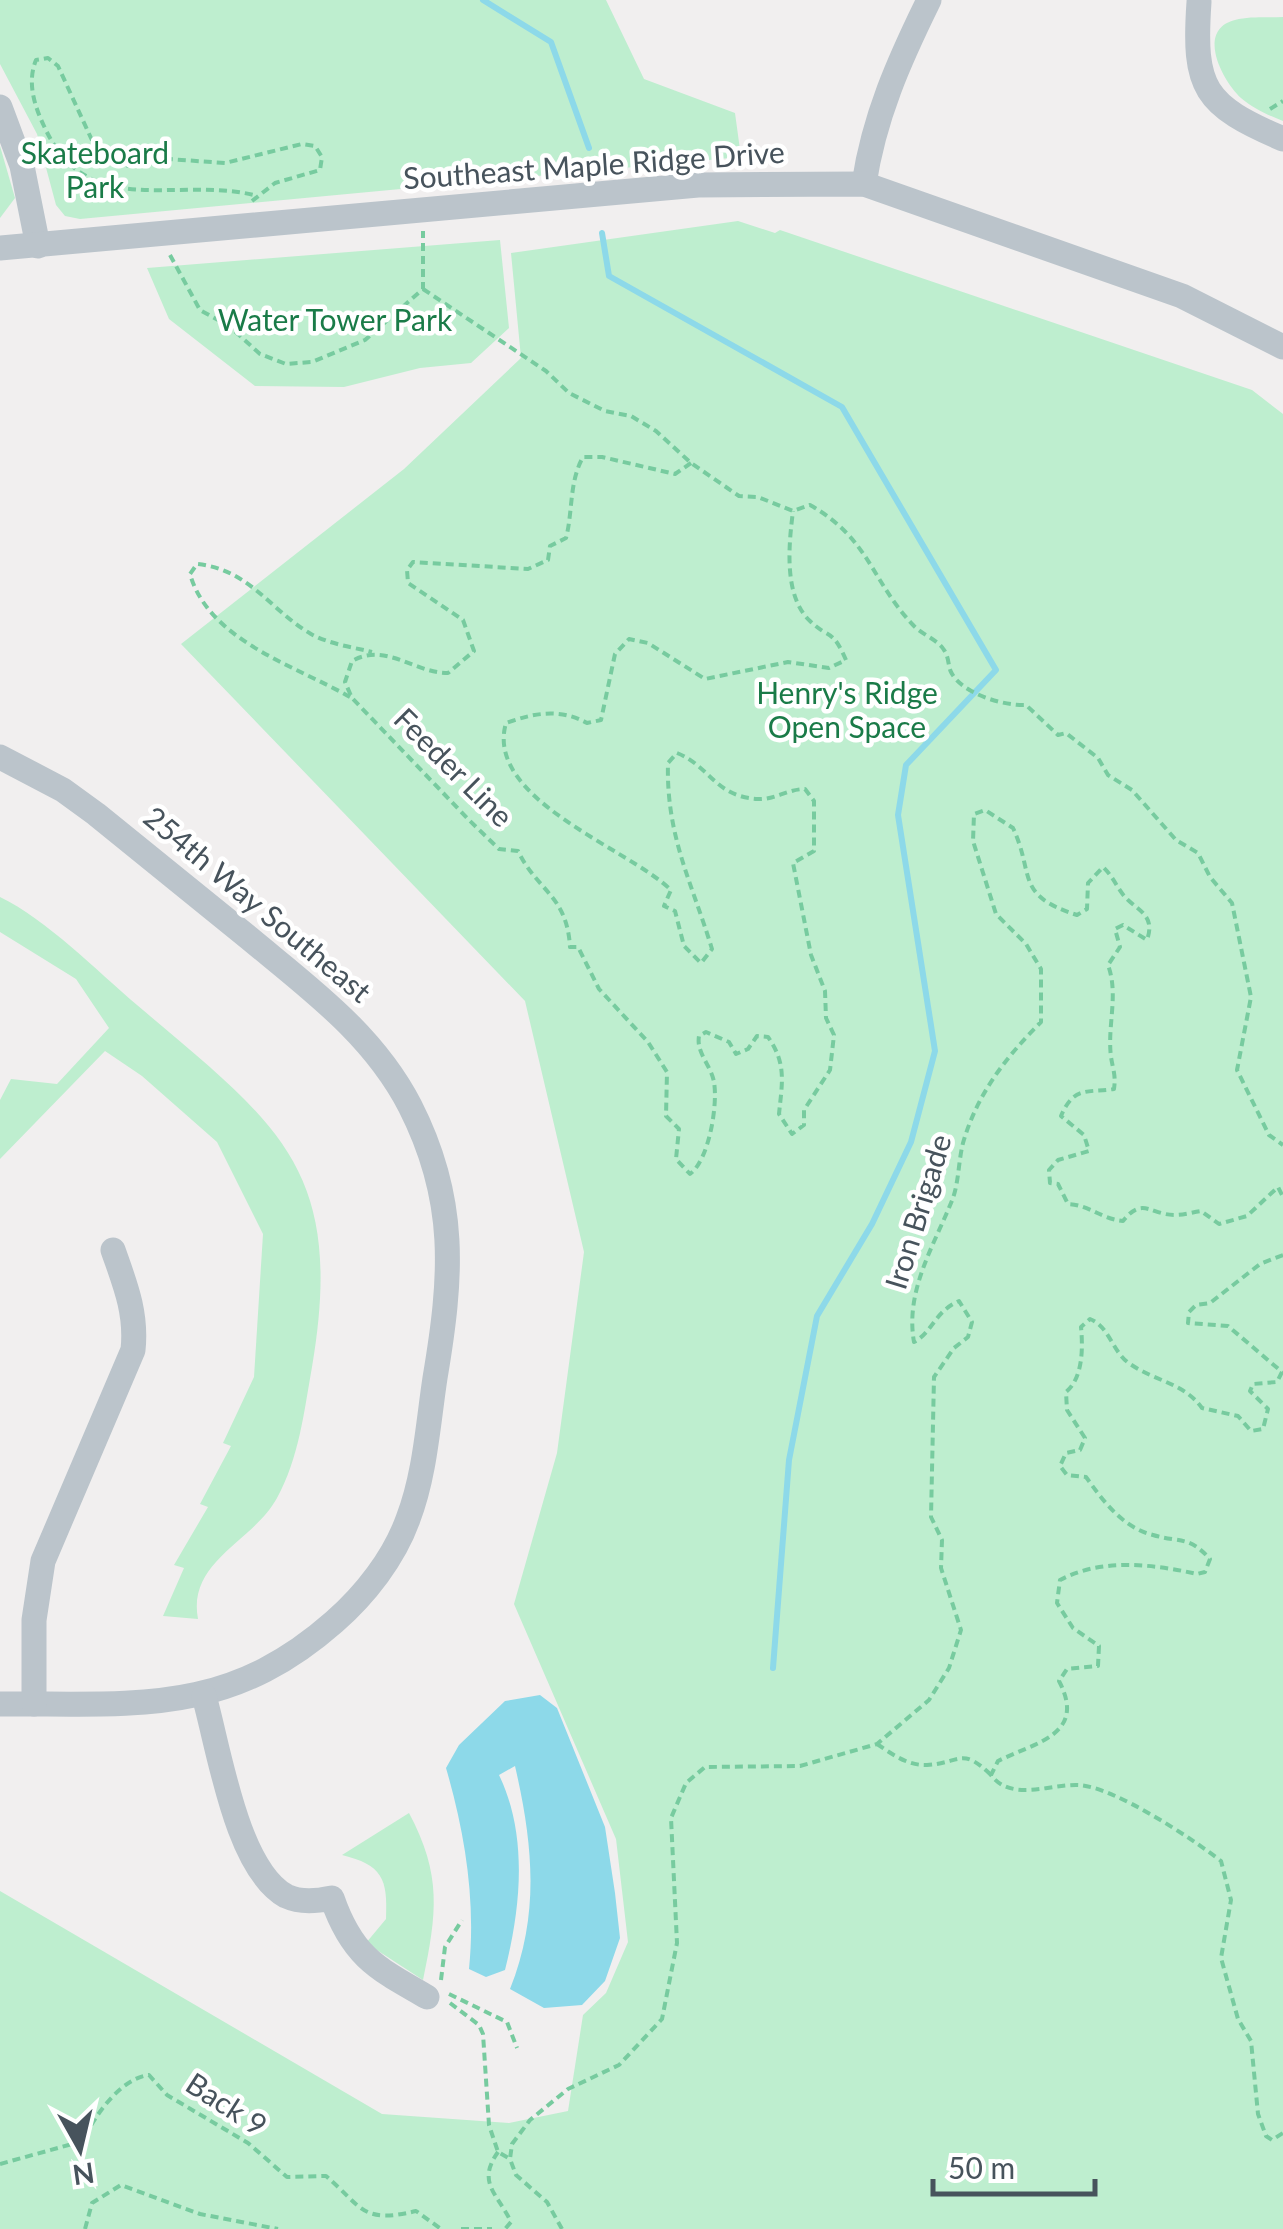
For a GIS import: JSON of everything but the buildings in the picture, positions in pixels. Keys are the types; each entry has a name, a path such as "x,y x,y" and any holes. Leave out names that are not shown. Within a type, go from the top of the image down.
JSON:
{"street":[{"path":"864,184 885,96 929,0"},
{"path":"1203,1 1197,66 1206,86 1226,112 1283,140"},
{"path":"0,107 22,166 38,246"},
{"name":"Southeast Maple Ridge Drive","path":"0,248 167,236 698,185 864,184 1182,296 1283,347"},
{"name":"254th Way Southeast","path":"0,757 63,790 96,814 342,1014 384,1063 410,1106 442,1192 450,1239 447,1304 408,1520 370,1584 284,1664 204,1696 155,1703 0,1704"},
{"path":"34,1704 34,1620 43,1561 133,1350 136,1327 112,1250"},
{"path":"204,1696 232,1806 259,1866 286,1895 311,1902 332,1898 342,1927 365,1960 426,1997"}],"path":[{"path":"240,228 254,196 275,183 320,170 322,157 315,146 302,144 225,163 168,159 128,166 96,149 58,66 48,58 36,60 32,70 34,102 54,146 78,174 125,190 222,189 254,196"},
{"path":"420,212 422,289"},
{"path":"167,236 178,275 200,310 229,326 260,354 286,364 312,362 365,340 394,309 422,289"},
{"path":"422,289 546,371 569,393 605,410 630,416 656,431 691,464 739,496 758,497 793,511 810,505 846,528 903,612 944,649 951,673 961,684 1010,706 1026,705 1058,735 1066,734 1098,758 1108,776 1132,790 1176,840 1198,853 1210,877 1232,903 1251,997 1237,1070 1269,1136 1283,1145"},
{"name":"Feeder Line","path":"691,464 674,474 602,457 583,457 574,473 566,538 550,546 548,560 528,569 432,560 413,562 407,570 408,584 464,620 474,651 448,673 433,673 372,652 352,661 345,682 352,698 470,821 500,849 518,851 537,882 558,901 569,921 570,947 578,947 599,989 648,1042 667,1072 666,1116 679,1130 676,1159 684,1170 695,1171 704,1157 714,1103 710,1068 698,1046 699,1036 706,1032 728,1042 736,1054 748,1049 757,1036 768,1037 780,1054 785,1075 779,1114 792,1134 804,1126 804,1110 823,1083 834,1054 825,991 811,954 793,863 814,851 814,801 805,789 790,788 765,800 743,798 707,778 693,759 677,752 668,763 670,830 686,864 690,895 712,950 701,963 684,946 675,912 664,906 670,890 536,799 507,762 502,736 506,722 524,716 549,712 572,715 587,723 601,720 614,654 629,639 648,642 705,678 788,662 829,668 846,660 835,634 808,620 798,600 788,553 793,511"},
{"path":"352,698 251,646 206,607 190,574 197,564 215,566 250,582 310,633 372,652"},
{"name":"Iron Brigade","path":"510,2159 512,2144 530,2120 568,2089 619,2065 662,2019 677,1943 672,1818 686,1783 704,1767 800,1766 877,1744 929,1700 948,1668 962,1630 941,1568 942,1540 931,1517 934,1377 954,1348 968,1337 972,1322 959,1302 936,1315 921,1339 914,1342 913,1305 928,1253 954,1198 963,1143 977,1108 1000,1065 1041,1022 1041,969 1033,953 996,914 972,841 974,814 985,810 1013,828 1026,879 1046,905 1077,915 1087,910 1088,883 1103,867 1129,902 1140,906 1148,916 1147,940 1123,925 1116,929 1120,947 1108,966 1116,985 1111,1033 1111,1060 1117,1072 1114,1089 1080,1090 1069,1098 1061,1116 1084,1136 1088,1152 1058,1160 1049,1170 1050,1184 1058,1184 1068,1204 1086,1205 1105,1220 1123,1221 1133,1208 1148,1205 1174,1216 1201,1211 1219,1224 1247,1216 1278,1187"},
{"path":"1283,1180 1278,1187 1283,1197"},
{"path":"991,1775 998,1761 1040,1744 1068,1721 1070,1706 1059,1681 1067,1668 1098,1666 1099,1646 1073,1628 1056,1603 1060,1580 1080,1570 1121,1565 1167,1567 1197,1574 1204,1572 1210,1560 1180,1537 1156,1537 1136,1528 1112,1512 1086,1477 1067,1475 1060,1466 1066,1454 1080,1450 1085,1438 1068,1410 1066,1392 1074,1385 1084,1355 1081,1327 1090,1319 1102,1324 1127,1362 1189,1390 1202,1408 1238,1416 1251,1431 1263,1429 1268,1410 1250,1391 1254,1384 1277,1382 1282,1372 1228,1326 1198,1327 1188,1323 1188,1312 1196,1305 1210,1303 1260,1264 1283,1255"},
{"path":"877,1744 902,1761 927,1765 960,1756 976,1761 999,1786 1013,1790 1080,1785 1136,1806 1221,1862 1231,1900 1221,1958 1238,2019 1251,2040 1258,2114 1266,2136 1272,2140 1283,2133"},
{"path":"462,1920 445,1947 440,1990 507,2022 516,2048"},
{"path":"426,1997 443,1998 479,2024 489,2125 498,2152 487,2179 490,2192 511,2222 505,2229"},
{"name":"Back 9","path":"0,2164 83,2141 93,2119 134,2077 149,2074 167,2095 248,2143 287,2177 326,2176 360,2212 375,2217 416,2210 440,2229"},
{"path":"498,2152 510,2159 516,2175 547,2202 562,2229"},
{"path":"85,2229 92,2203 121,2185 200,2214 278,2229"},
{"path":"461,2229 492,2229"}],"green space":[{"name":"Skateboard Park","path":"0,0 606,0 644,79 735,113 741,157 80,219 65,216 56,205 37,134 0,64"},
{"path":"1283,17 1283,121 1241,98 1221,69 1215,45 1223,26 1235,20"},
{"path":"0,146 15,198 0,218"},
{"name":"Henry's Ridge Open Space","path":"738,221 775,233 780,230 1252,390 1283,414 1283,2229 0,2229 0,1891 382,2114 509,2123 568,2111 583,2015 606,1993 628,1942 616,1839 514,1604 557,1453 584,1252 525,1001 181,644 404,469 521,358 511,253"},
{"name":"Water Tower Park","path":"500,240 509,328 471,363 420,368 344,387 255,386 169,319 147,268"},
{"path":"0,897 53,932 228,1084 263,1119 290,1156 308,1196 319,1243 320,1299 296,1451 277,1498 202,1582 197,1599 198,1619 163,1616 184,1568 174,1565 208,1507 200,1504 231,1446 223,1443 254,1377 263,1234 217,1142 142,1076 105,1051 0,1159 0,1100 11,1079 57,1084 109,1028 76,979 0,932"},
{"path":"409,1813 427,1856 434,1895 423,1980 366,1943 386,1919 384,1883 366,1863 342,1855"}],"water":[{"path":"540,1695 557,1708 605,1827 620,1938 605,1981 582,2005 544,2008 510,1989 520,1961 530,1906 526,1823 515,1766 499,1775 518,1846 515,1921 505,1970 486,1977 469,1969 467,1867 446,1768 459,1745 505,1701"}],"waterway":[{"path":"483,0 551,42 589,148"},
{"path":"602,233 609,276 842,407 996,670 906,765 898,815 935,1051 911,1142 872,1224 817,1316 789,1460 773,1668"}]}
